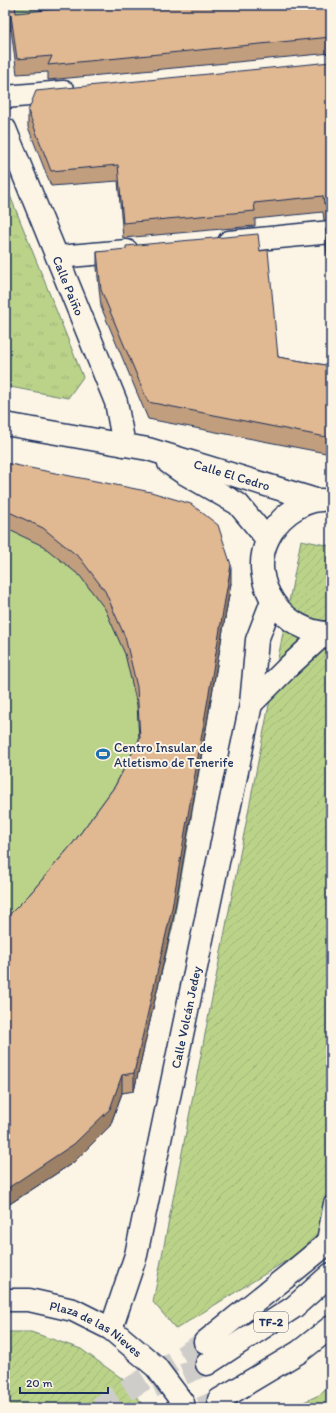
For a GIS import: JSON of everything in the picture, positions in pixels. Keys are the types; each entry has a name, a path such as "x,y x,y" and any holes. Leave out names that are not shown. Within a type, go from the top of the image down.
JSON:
{"main road":[{"path":"5,97 84,90"},
{"name":"Calle Paiño","path":"5,129 116,402 124,445"},
{"path":"206,244 331,232"},
{"path":"58,257 144,249"},
{"name":"Calle El Cedro","path":"5,424 148,449 324,500"},
{"name":"Calle El Cedro","path":"148,449 182,472 238,504 267,539"},
{"path":"324,500 295,508 278,522 267,539 262,560 264,581 272,601 286,617 304,628 328,633"},
{"name":"Calle Volcán Jedey","path":"111,1329 136,1255 251,704 257,640 272,601"},
{"path":"251,704 288,667 328,633"},
{"path":"205,1342 327,1242"},
{"name":"TF-2","path":"207,1364 294,1307 331,1274"},
{"name":"Plaza de las Nieves","path":"5,1300 29,1300 73,1310 111,1329 156,1367 183,1403 184,1408"},
{"path":"220,1400 299,1352 331,1327"}],"lane":[{"path":"327,1242 331,1203"}],"green space":[{"path":"14,5 96,5 14,30"},
{"path":"5,183 83,377 68,398 5,386"},
{"name":"Centro Insular de Atletismo de Tenerife","path":"5,481 231,583 173,925 133,1091 122,1093 110,1126 74,1162 5,1207"},
{"path":"301,540 331,546 331,1233 176,1329 153,1302"},
{"path":"5,1332 31,1332 81,1349 124,1380 145,1408 5,1408"},
{"path":"331,1386 331,1408 291,1408 319,1395"}],"building":[{"path":"5,5 15,5 16,13 95,5 331,5 331,37 48,65 52,56 17,59 11,15 5,16"},
{"path":"331,62 331,205 324,204 323,196 254,203 255,211 123,223 118,165 51,171 28,111 36,91"},
{"path":"331,228 331,279 326,229"},
{"path":"258,234 260,251 268,250 278,357 331,366 331,438 148,402 101,290 97,252 126,249 126,246"},
{"name":"Centro Insular de Atletismo de Tenerife","path":"5,463 151,492 191,504 218,525 231,565 172,908 134,1073 122,1075 110,1109 74,1144 5,1190 5,919 29,895 74,842 115,786 140,738 137,687 125,637 105,591 80,558 43,528 5,510"}],"tunnel":[{"path":"98,1408 205,1342"},
{"path":"153,1387 207,1364"},
{"path":"201,1408 219,1400"}],"place":[{"name":"Centro Insular de Atletismo de Tenerife","path":"103,754"}]}
